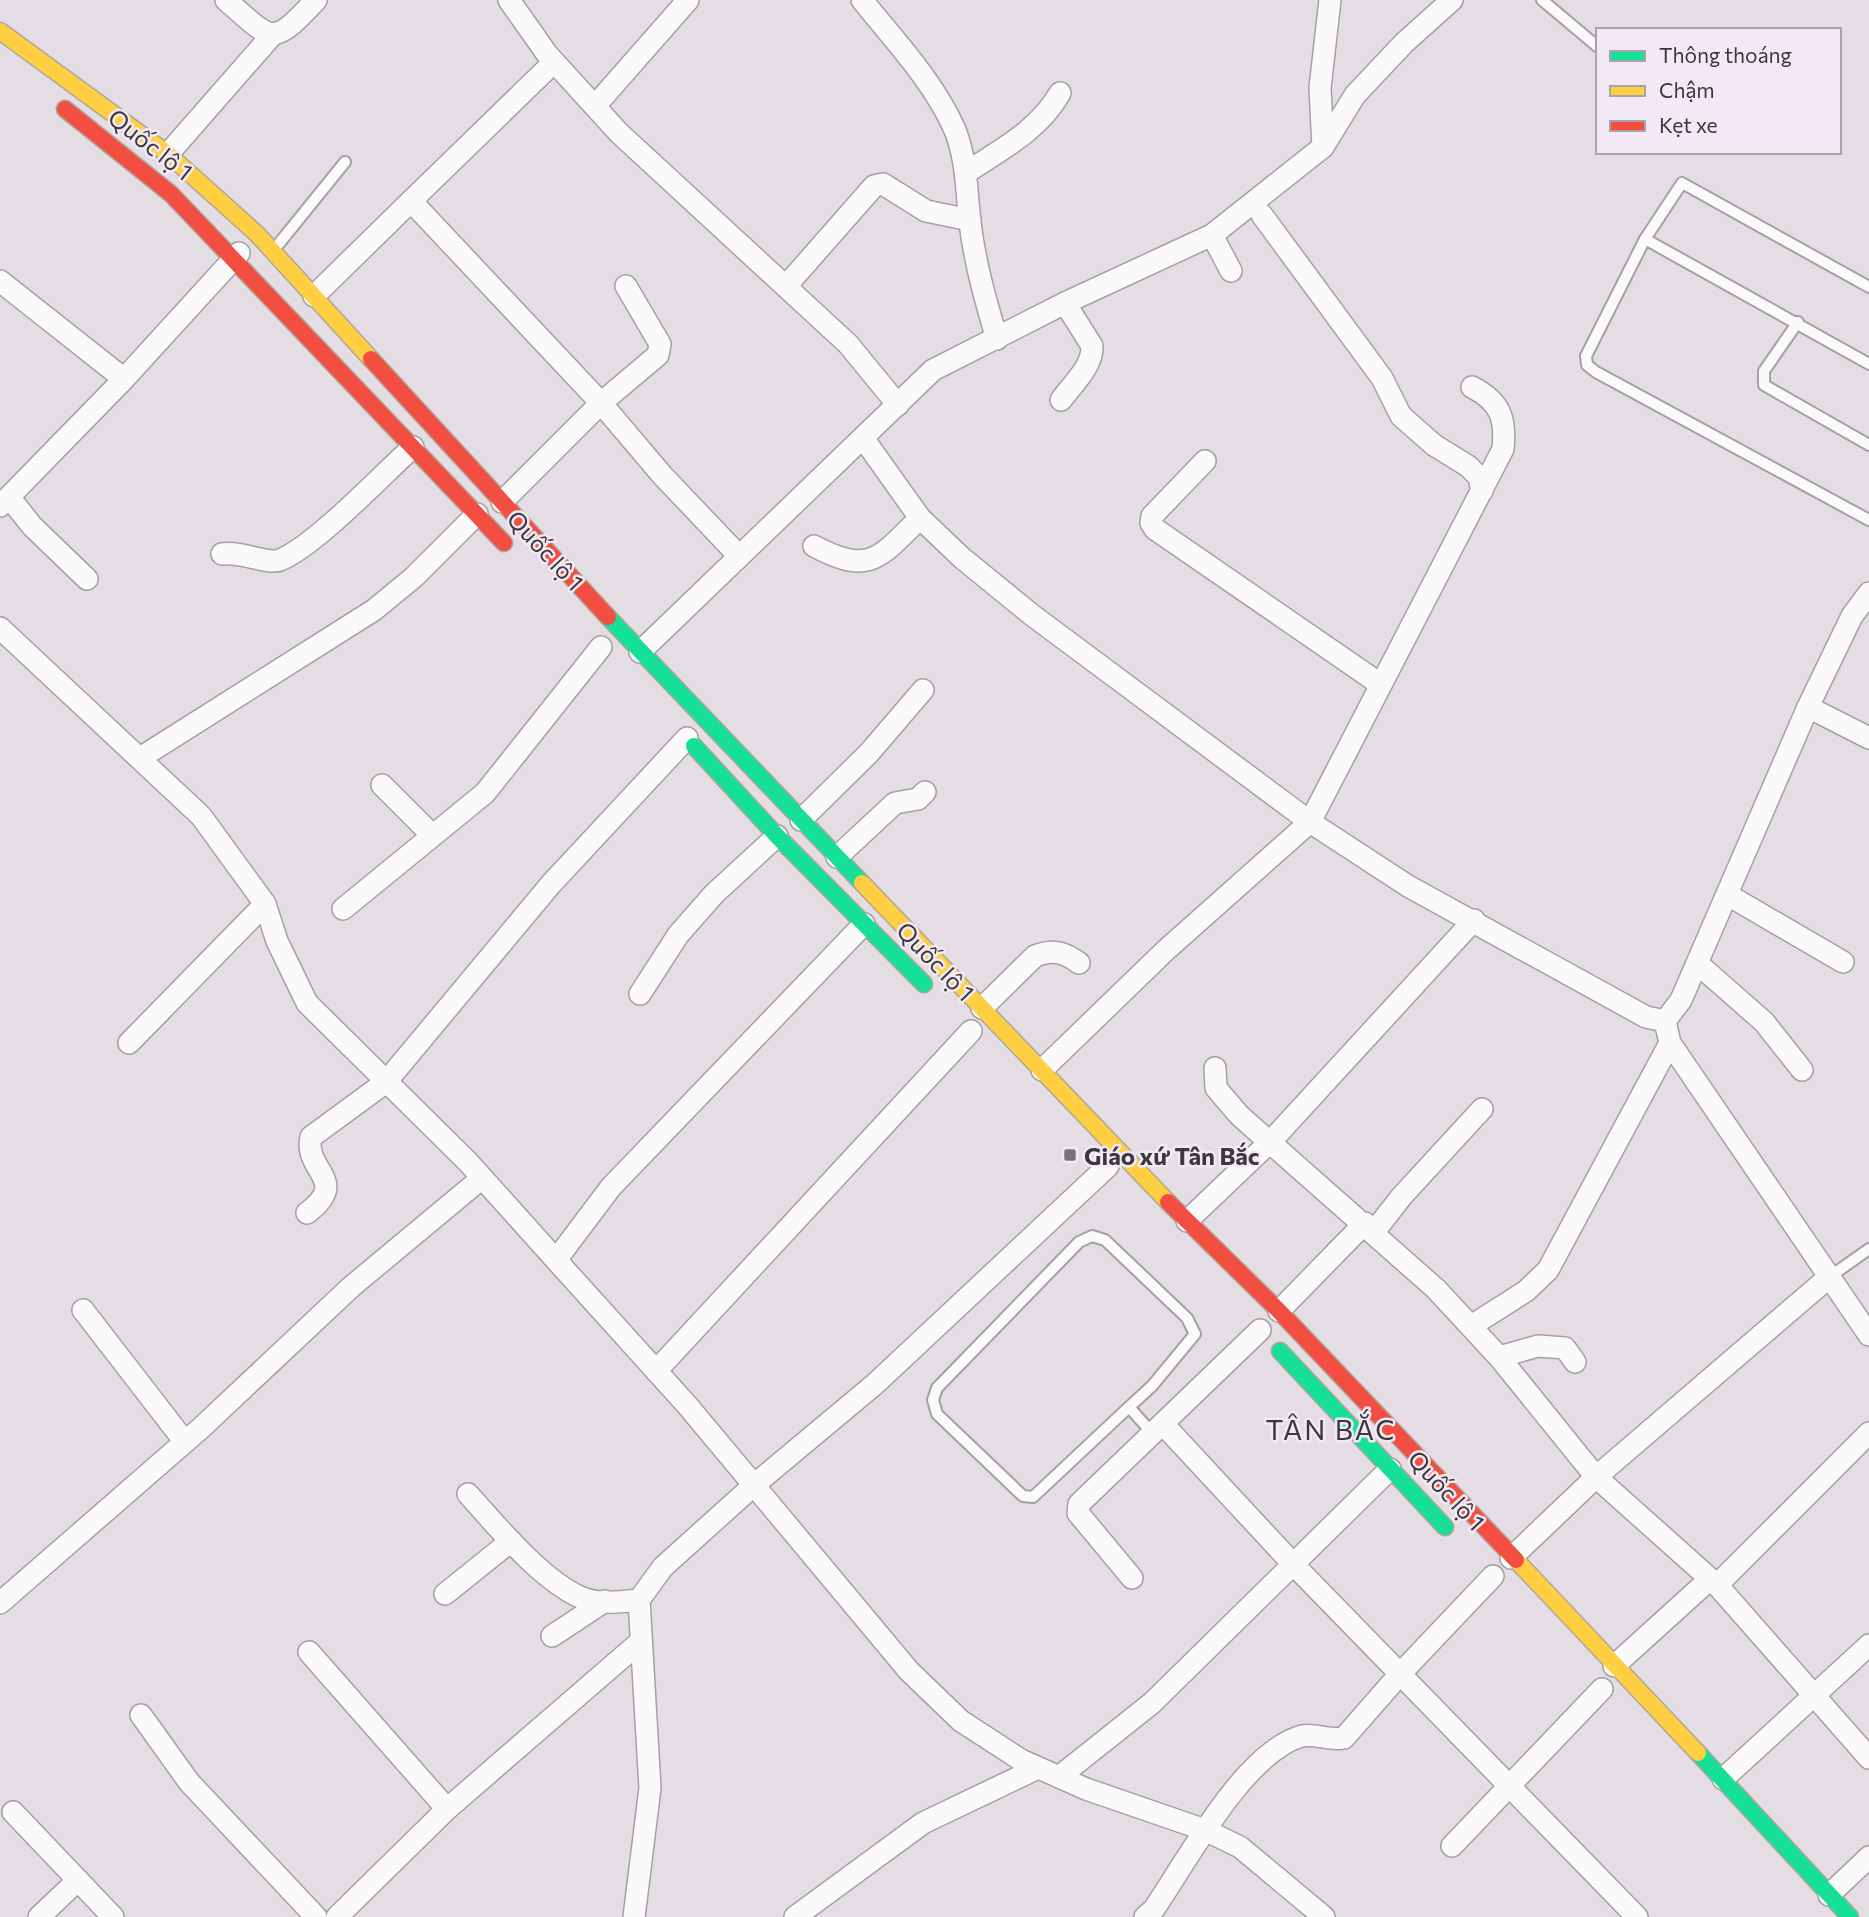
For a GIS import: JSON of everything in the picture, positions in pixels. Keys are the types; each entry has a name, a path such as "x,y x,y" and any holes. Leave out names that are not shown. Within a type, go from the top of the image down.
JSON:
{"highway":[{"name":"Quốc lộ 1","path":"0,32 168,154 257,234 640,652 1187,1221 1279,1311 1723,1779 1850,1917"},
{"name":"Quốc lộ 1","path":"53,99 171,194 514,554"},
{"path":"251,277 273,251"},
{"name":"Quốc lộ 1","path":"672,722 777,836 934,994"},
{"name":"Quốc lộ 1","path":"1256,1325 1455,1537"}],"street":[{"path":"226,0 260,29 273,34"},
{"path":"168,154 273,34 288,30 316,0"},
{"path":"509,0 554,62 620,133 848,344 898,405"},
{"path":"595,106 688,0"},
{"path":"862,0 940,99 956,132 967,172 970,220 978,275 997,338"},
{"path":"1323,146 1320,88 1330,0"},
{"path":"640,652 933,370 1065,303 1212,235 1323,146 1355,95 1405,43 1452,0"},
{"path":"314,296 554,62"},
{"path":"967,172 1034,127 1049,113 1060,93"},
{"path":"787,285 874,186 883,184 896,190 912,205 926,211 970,220"},
{"path":"411,201 601,403 662,475 740,556"},
{"path":"1262,215 1382,378 1401,416 1434,445 1468,466 1479,477 1482,491"},
{"path":"87,579 5,501 124,379 257,234"},
{"path":"1212,235 1231,271"},
{"path":"0,281 124,379"},
{"path":"502,502 601,403 653,360 661,349 626,286"},
{"path":"1061,400 1092,353 1092,346 1065,303"},
{"path":"1042,1070 1166,950 1310,822 1503,449 1505,424 1486,394 1472,387"},
{"path":"863,438 920,518 962,558 1032,615 1310,822 1408,886 1646,1017 1665,1021"},
{"path":"222,554 236,552 263,560 280,560 311,539 413,447"},
{"path":"1205,461 1152,516 1151,523 1155,529 1380,684"},
{"path":"140,758 374,610 414,577 477,514"},
{"path":"814,546 841,560 870,562 891,547 920,518"},
{"path":"1665,1021 1681,1000 1698,964 1808,707 1861,621 1869,593"},
{"path":"0,628 201,816 265,904 276,941 307,1003 482,1178 556,1259 754,1485 909,1671 961,1721 1038,1768 1205,1830 1240,1847 1263,1863 1324,1917"},
{"path":"343,909 431,834 485,793 601,647"},
{"path":"801,820 869,753 923,690"},
{"path":"1808,707 1869,738"},
{"path":"307,1213 321,1202 327,1189 310,1150 311,1137 386,1082 551,884 687,738"},
{"path":"382,785 431,834"},
{"path":"837,857 895,803 918,799 925,792"},
{"path":"640,995 678,935 714,894 777,836"},
{"path":"1728,895 1843,962"},
{"path":"129,1043 265,904"},
{"path":"1187,1221 1270,1142 1474,920"},
{"path":"556,1259 611,1187 864,925"},
{"path":"982,1008 1035,956 1047,952 1066,953 1079,963"},
{"path":"1698,964 1764,1022 1802,1070"},
{"path":"1665,1021 1670,1043 1869,1335"},
{"path":"656,1371 972,1031"},
{"path":"1471,1326 1526,1290 1548,1270 1670,1043"},
{"path":"1215,1068 1216,1088 1239,1115 1369,1228 1471,1326 1596,1477 1713,1582 1869,1758"},
{"path":"1279,1311 1402,1196 1482,1109"},
{"path":"634,1917 650,1788 639,1600 663,1567 754,1485 875,1384 1108,1166"},
{"path":"0,1603 185,1442 351,1287 482,1178"},
{"path":"1511,1558 1596,1477 1828,1278"},
{"path":"83,1310 185,1442"},
{"path":"1132,1578 1077,1508 1158,1429 1256,1325"},
{"path":"1499,1357 1552,1345 1565,1348 1575,1362"},
{"path":"1158,1429 1509,1783 1637,1917"},
{"path":"1615,1666 1713,1582 1869,1433"},
{"path":"1059,1777 1152,1703 1390,1469"},
{"path":"468,1494 528,1560 580,1598 605,1601 639,1600"},
{"path":"444,1594 512,1541"},
{"path":"1145,1917 1161,1899 1234,1789 1285,1743 1305,1735 1344,1738 1400,1674 1493,1576"},
{"path":"552,1636 605,1601"},
{"path":"337,1917 447,1809 640,1642"},
{"path":"1723,1779 1869,1645"},
{"path":"309,1651 447,1809"},
{"path":"1452,1846 1601,1689"},
{"path":"141,1715 189,1782 316,1917"},
{"path":"795,1917 923,1822 1038,1768"},
{"path":"13,1812 113,1917"},
{"path":"1829,1895 1869,1857"},
{"path":"38,1917 78,1880"}],"lane":[{"path":"1542,0 1596,45"},
{"path":"273,251 345,162"},
{"path":"1869,287 1682,183 1645,239 1586,356 1587,365 1869,520"},
{"path":"1645,239 1869,364"},
{"path":"1798,322 1764,371 1764,386 1869,445"},
{"path":"1091,1236 1105,1240 1187,1318 1195,1334 1152,1386 1129,1407 1032,1496 1023,1496 937,1414 933,1400 937,1388 1079,1242 1091,1236"},
{"path":"1828,1278 1869,1249"},
{"path":"1129,1407 1158,1429"}],"traffic: fast":[{"path":"608,617 862,883"},
{"path":"694,746 777,836 924,984"},
{"path":"1280,1351 1445,1527"},
{"path":"1698,1753 1850,1917"}],"traffic: slow":[{"path":"0,31 168,154 257,234 371,359"},
{"path":"862,883 1168,1202"},
{"path":"1516,1560 1698,1753"}],"traffic: jam":[{"path":"65,109 171,194 504,543"},
{"path":"371,359 608,617"},
{"path":"1168,1202 1279,1311 1516,1560"}],"place":[{"name":"Giáo xứ Tân Bắc","path":"1070,1155"}],"district":[{"name":"TÂN BẮC","path":"1331,1429"}]}
